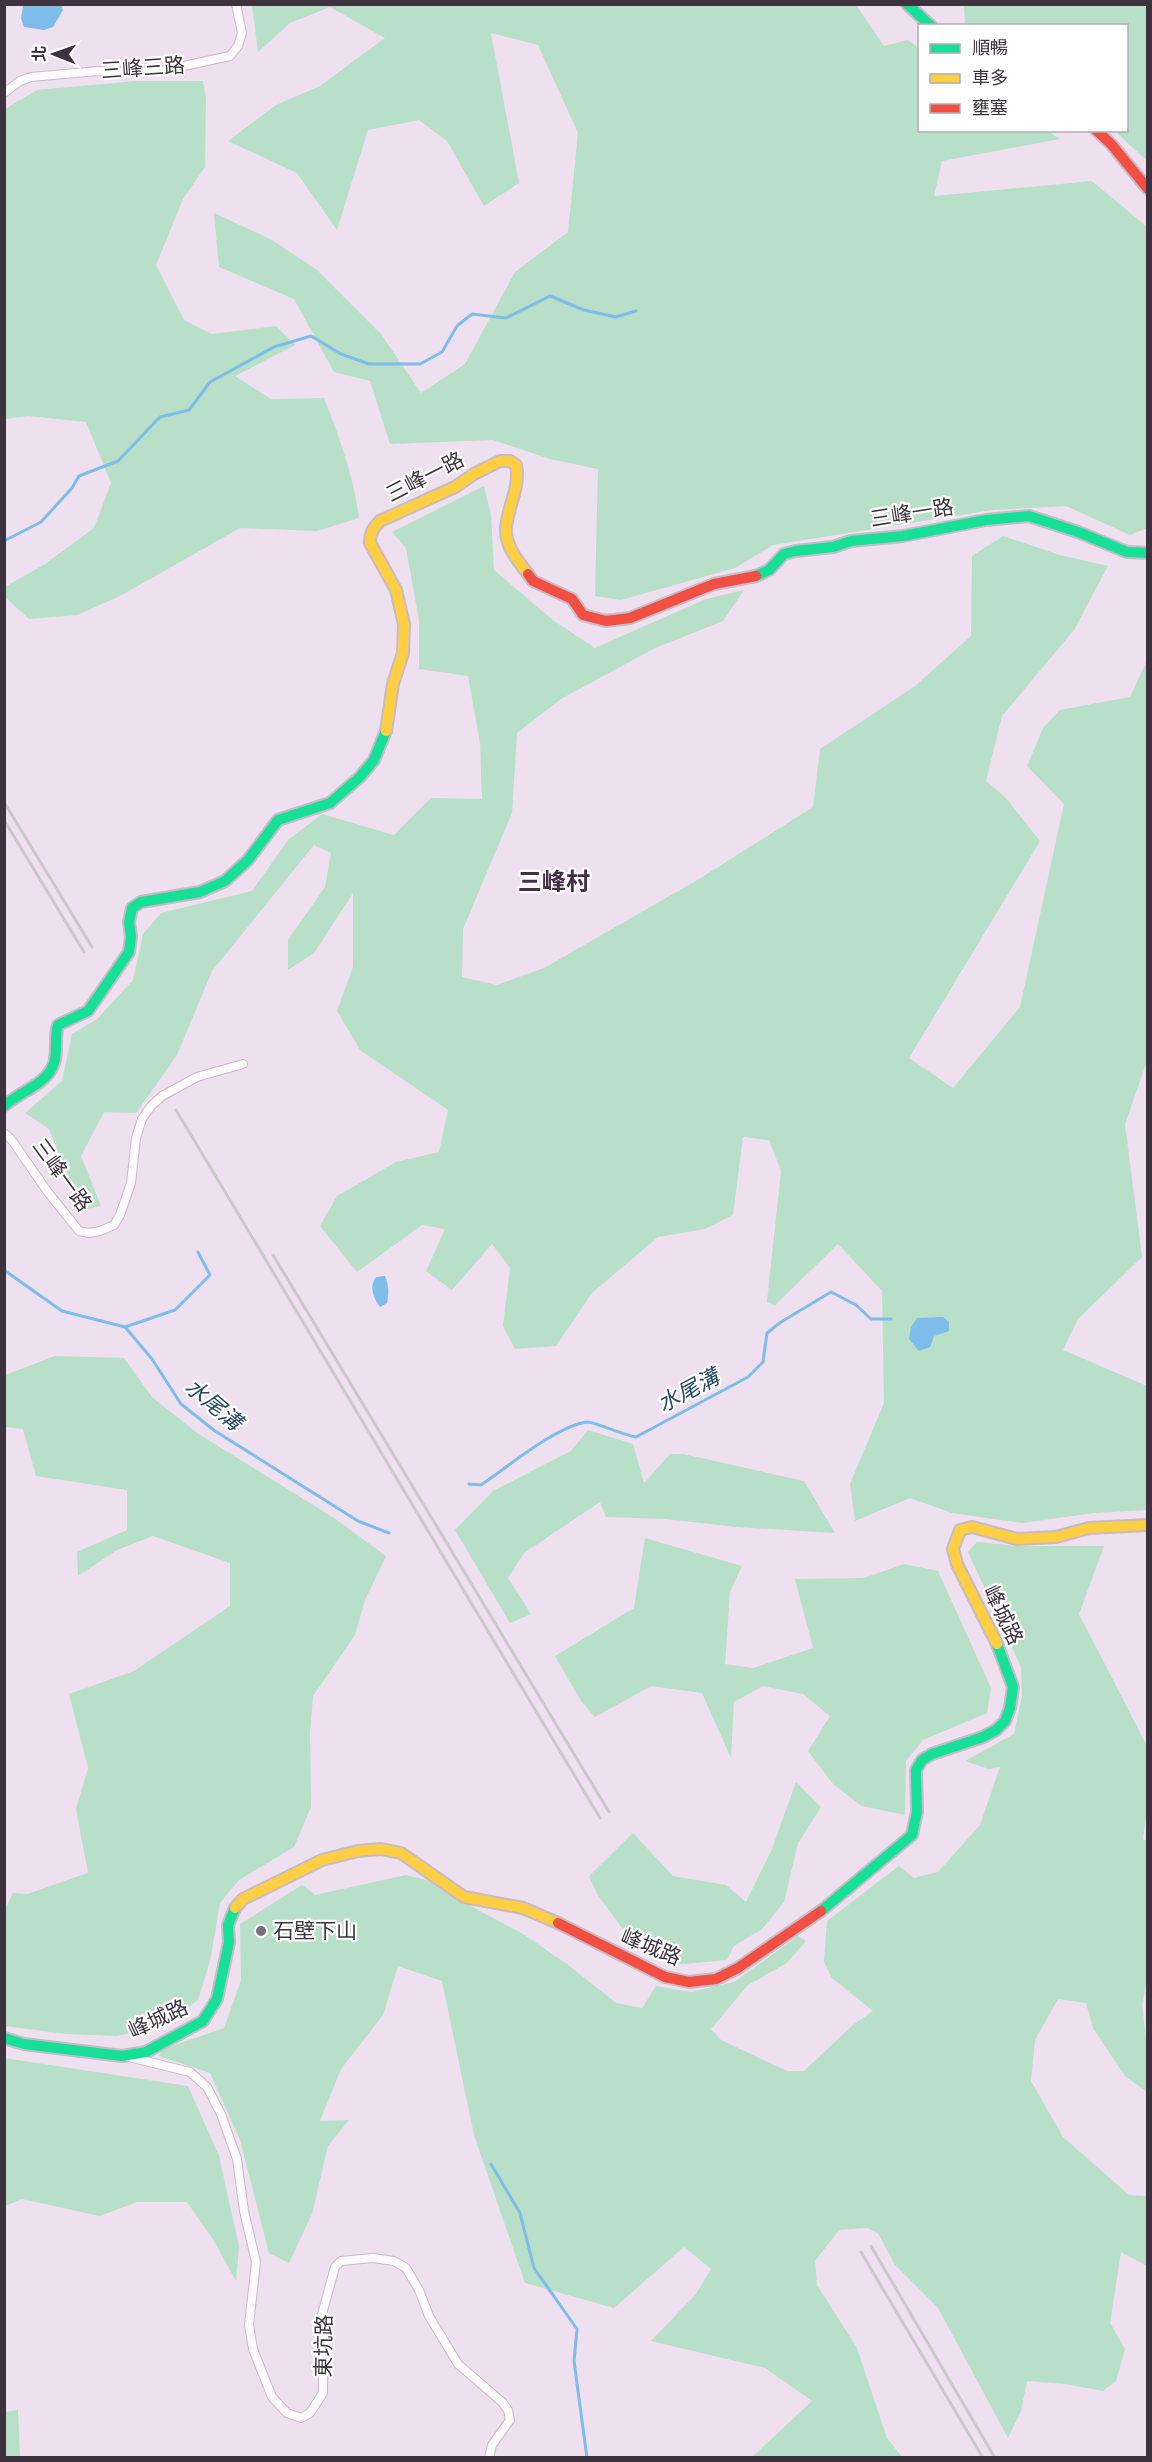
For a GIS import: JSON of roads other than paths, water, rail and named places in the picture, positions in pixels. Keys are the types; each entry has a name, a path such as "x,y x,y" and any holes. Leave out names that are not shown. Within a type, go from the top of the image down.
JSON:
{"street":[{"name":"三峰三路","path":"4,93 20,81 31,77 99,71 177,69 230,56 238,46 242,33 236,4"},
{"path":"907,4 929,24"},
{"path":"1098,132 1148,189"},
{"name":"三峰一路","path":"4,1106 11,1098 35,1085 46,1075 54,1064 54,1036 58,1025 88,1011 129,952 132,937 129,922 132,909 141,902 212,889 227,882 241,869 275,822 287,815 330,802 366,773 378,755 386,734 393,684 404,651 402,607 393,583 370,546 369,536 373,525 455,487 500,461 510,461 516,465 518,475 506,532 512,552 533,581 572,599 583,615 606,621 630,618 714,584 759,575 770,570 784,554 796,550 833,547 851,541 903,536 986,520 1029,516 1078,532 1127,552 1148,553"},
{"name":"三峰一路","path":"4,1133 11,1139 47,1191 80,1231 89,1233 100,1231 114,1225 120,1215 131,1183 136,1138 142,1119 151,1106 162,1096 197,1077 243,1064"},
{"name":"峰城路","path":"4,2038 24,2044 122,2056 146,2052 203,2021 217,1999 230,1942 228,1925 233,1910 243,1899 321,1860 358,1851 381,1849 401,1853 464,1897 523,1908 665,1977 688,1982 716,1979 738,1968 820,1912 912,1835 917,1812 916,1770 922,1760 932,1754 983,1737 996,1730 1005,1721 1010,1708 1013,1687 998,1647 957,1564 953,1549 954,1539 960,1530 972,1527 1017,1539 1056,1537 1089,1528 1148,1525"},
{"name":"東坑路","path":"122,2056 190,2072 207,2087 221,2115 237,2159 244,2211 256,2262 249,2325 253,2349 272,2397 286,2413 301,2418 310,2413 323,2393 322,2314 335,2267 341,2261 350,2259 373,2258 394,2261 406,2268 419,2290 429,2316 458,2364 487,2387 508,2410 510,2420 492,2445 489,2457"}],"water":[{"path":"61,5 63,10 53,27 44,30 24,27 21,18 23,6"},
{"path":"385,1276 388,1299 387,1303 380,1307 375,1300 372,1288 376,1277"},
{"path":"943,1317 949,1322 949,1331 934,1336 930,1347 919,1351 909,1339 911,1327 917,1318"}],"waterway":[{"path":"4,541 41,522 72,488 79,476 118,461 160,417 189,410 210,382 274,347 311,336 341,354 369,364 420,364 442,352 457,326 472,314 506,318 550,296 584,310 616,317 636,311"},
{"path":"125,1327 175,1310 210,1275 198,1252"},
{"name":"水尾溝","path":"4,1270 62,1311 125,1327 152,1359 181,1404 215,1431 358,1521 389,1533"},
{"name":"水尾溝","path":"469,1484 481,1485 548,1438 576,1425 588,1422 636,1437 748,1377 763,1362 767,1333 831,1292 856,1305 871,1319 891,1319"},
{"path":"491,2164 520,2213 534,2268 577,2329 574,2361 587,2458"}],"railway":[{"path":"4,802 92,947"},
{"path":"4,820 84,952"},
{"path":"176,1110 600,1818"},
{"path":"273,1255 609,1812"},
{"path":"871,2246 995,2458"},
{"path":"861,2252 983,2458"}],"place":[{"name":"石壁下山","path":"261,1931"}],"district":[{"name":"三峰村","path":"554,881"}]}
